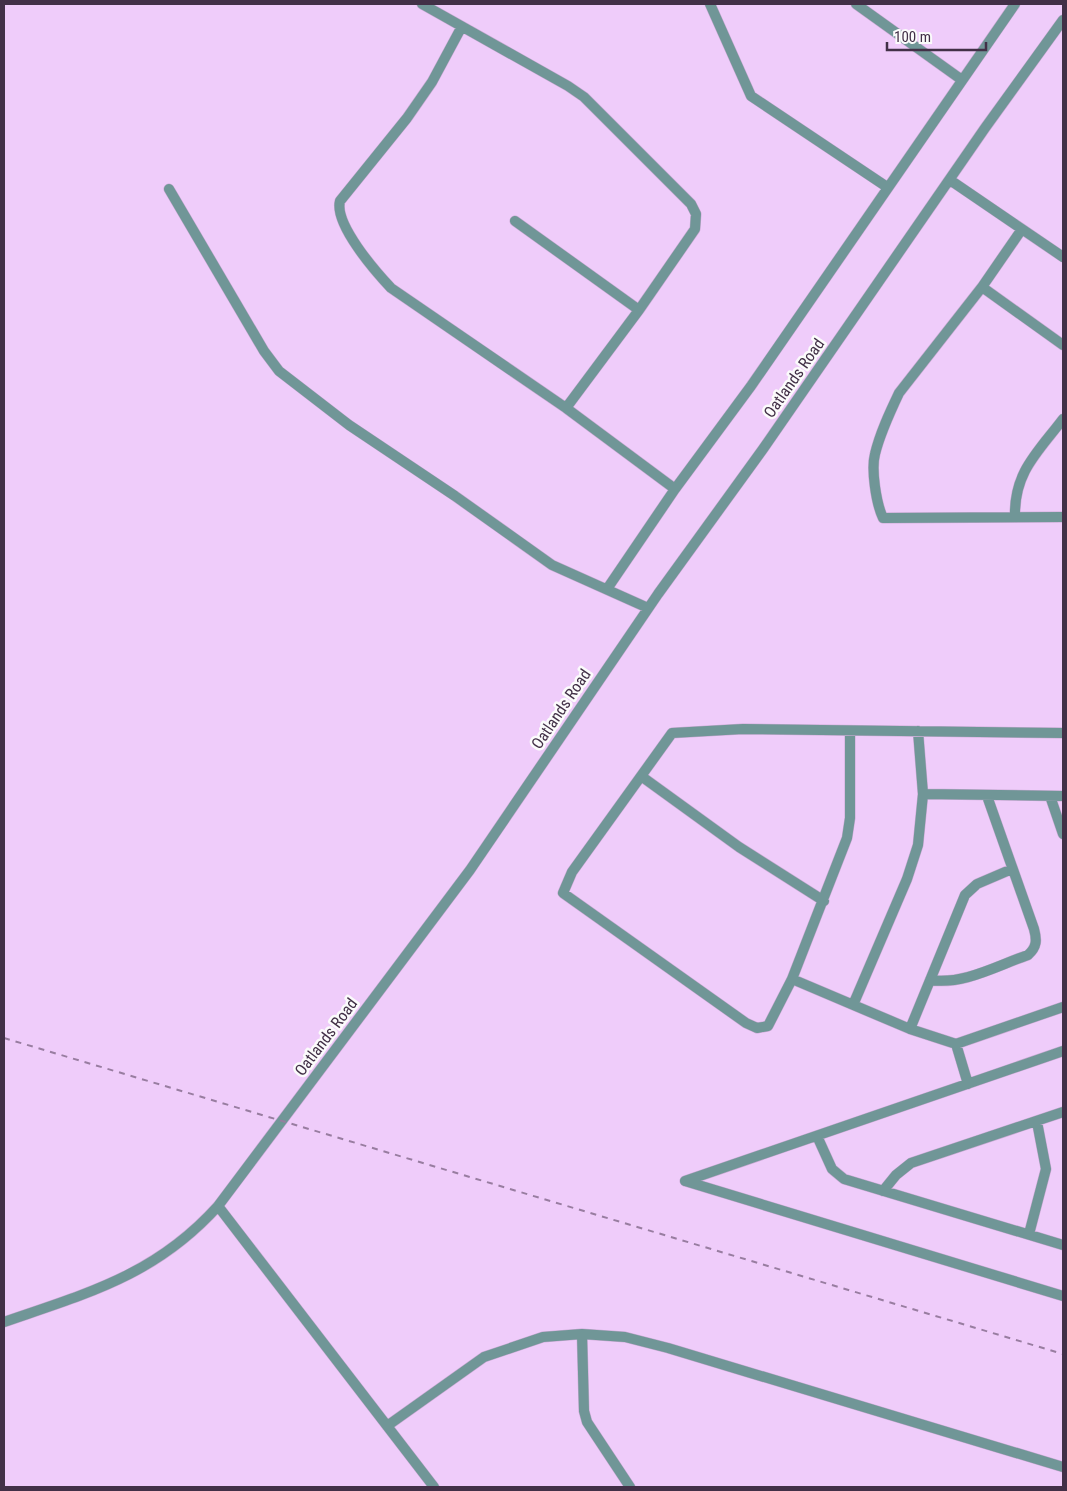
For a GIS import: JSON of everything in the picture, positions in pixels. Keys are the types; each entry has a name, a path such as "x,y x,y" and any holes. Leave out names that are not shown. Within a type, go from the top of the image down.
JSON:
{"street":[{"path":"422,4 461,28 568,86 584,97 692,204 696,214 695,229 639,310 566,408"},
{"path":"710,4 751,96 887,187"},
{"path":"856,4 962,80"},
{"path":"607,589 675,489 751,386 1015,4"},
{"name":"Oatlands Road","path":"4,1322 87,1293 138,1271 183,1241 218,1206 470,870 648,608 763,449 985,128 1063,20"},
{"path":"461,28 436,74 407,118 340,200 340,216 355,242 377,272 392,288 566,408 675,489"},
{"path":"950,180 1063,257"},
{"path":"168,189 264,351 279,371 350,425 552,565 648,608"},
{"path":"515,221 639,310"},
{"path":"1022,229 982,287 899,393 874,456 877,505 883,518 1063,516"},
{"path":"982,287 1063,345"},
{"path":"1015,516 1016,491 1022,475 1063,419"},
{"path":"850,731 849,828 842,853 792,979 772,1021 763,1029 752,1026 578,906 563,893 572,872 672,733 743,729 1063,733"},
{"path":"853,1005 904,887 918,845 923,794 918,731"},
{"path":"640,776 739,847 824,901"},
{"path":"923,794 1063,796"},
{"path":"930,980 946,982 963,979 1028,955 1035,948 1036,937 1034,929 988,796"},
{"path":"1050,796 1063,834"},
{"path":"910,1029 965,895 978,884 1012,869"},
{"path":"792,979 910,1029 956,1044 1063,1007"},
{"path":"956,1044 968,1084"},
{"path":"1063,1051 685,1182 1063,1296"},
{"path":"883,1191 896,1175 911,1164 1063,1112"},
{"path":"1029,1234 1046,1169 1037,1122"},
{"path":"817,1136 832,1169 844,1179 1063,1245"},
{"path":"218,1206 434,1487"},
{"path":"387,1426 484,1357 543,1337 582,1334 625,1337 668,1348 1063,1467"},
{"path":"582,1334 584,1404 587,1422 630,1487"}],"railway":[{"path":"4,1038 1063,1354"}]}
